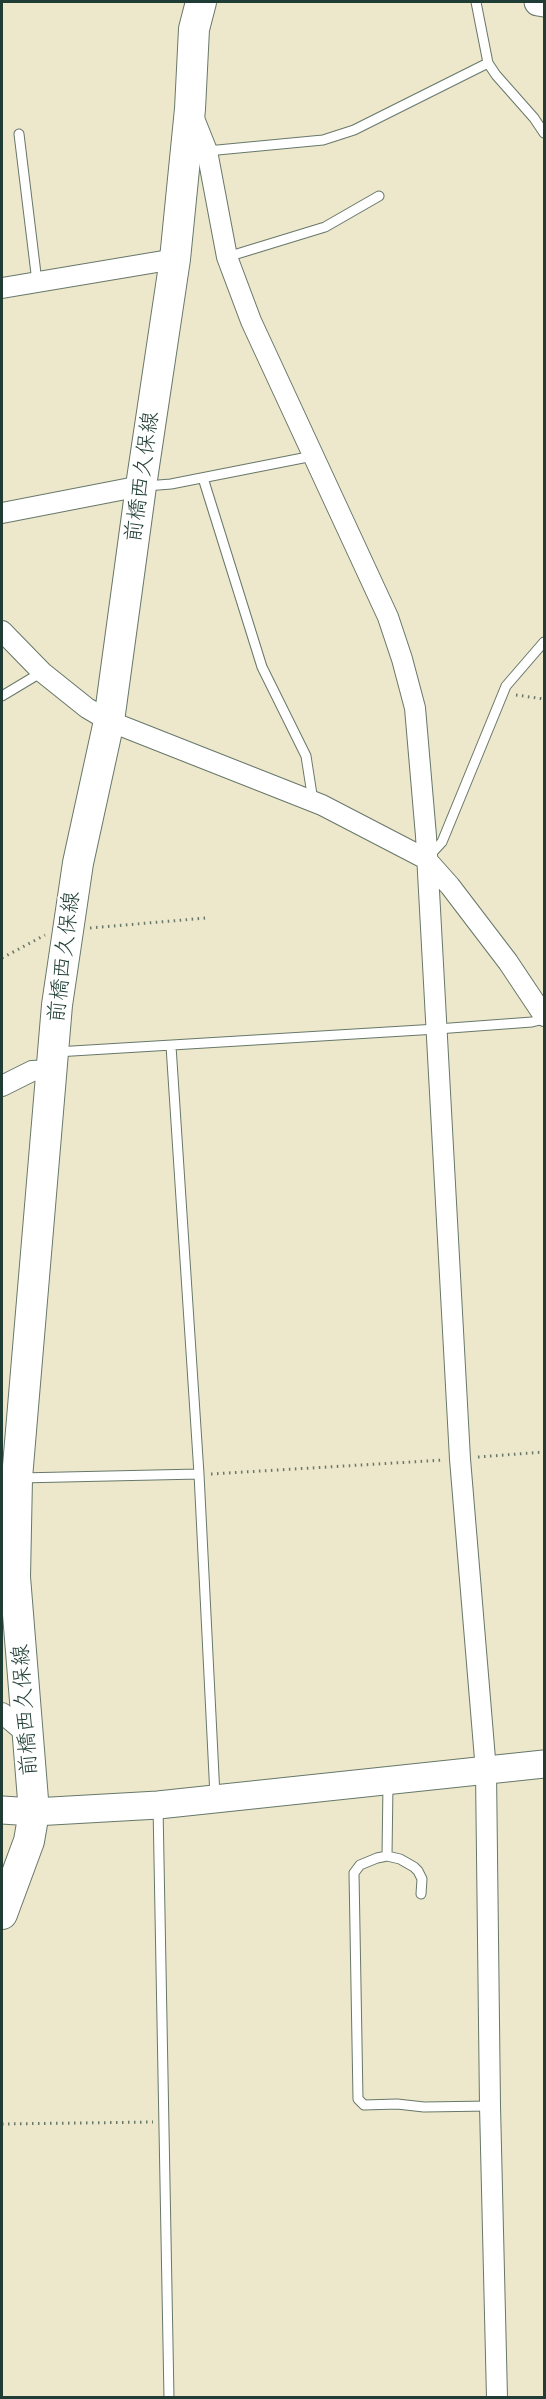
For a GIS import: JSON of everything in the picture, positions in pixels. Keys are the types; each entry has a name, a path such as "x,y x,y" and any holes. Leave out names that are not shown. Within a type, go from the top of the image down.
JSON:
{"main road":[{"name":"前橋西久保線","path":"2,1914 29,1841 34,1812 15,1577 17,1479 57,1005 78,863 109,721 175,259 190,109 195,28 201,2"}],"street":[{"path":"538,2 544,3"},
{"path":"190,109 201,131 207,151 227,257 251,321 388,617 415,708 437,1029 460,1459 486,1771 490,2106 497,2397"},
{"path":"2,288 175,259"},
{"path":"2,513 141,486"},
{"path":"2,631 42,672 87,708 109,721 313,802 426,859 494,943 544,1018"},
{"path":"2,1086 54,1061"},
{"path":"2,1713 27,1734"},
{"path":"2,1810 34,1812 158,1805 544,1764"}],"lane":[{"path":"476,2 488,63 544,133"},
{"path":"207,151 323,140 354,130 488,63"},
{"path":"19,134 37,282"},
{"path":"227,257 325,227 378,196"},
{"path":"141,486 171,484 313,456"},
{"path":"203,478 262,667 306,756 313,802"},
{"path":"426,859 442,842 511,677 544,642"},
{"path":"2,696 42,672"},
{"path":"54,1061 171,1046 532,1022 544,1018"},
{"path":"171,1046 199,1474 216,1800"},
{"path":"17,1479 199,1474"},
{"path":"387,1856 388,1781"},
{"path":"158,1805 169,2397"},
{"path":"421,1894 422,1879 414,1867 400,1859 387,1856 366,1861 356,1868 352,1877 358,2099 364,2105 490,2106"}],"path":[{"path":"502,695 544,699"},
{"path":"2,958 49,933 206,918"},
{"path":"199,1474 544,1452"},
{"path":"2,2124 165,2121"}]}
